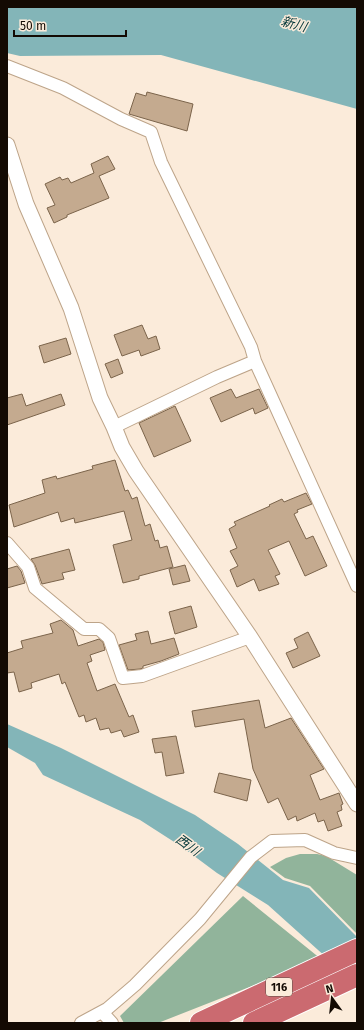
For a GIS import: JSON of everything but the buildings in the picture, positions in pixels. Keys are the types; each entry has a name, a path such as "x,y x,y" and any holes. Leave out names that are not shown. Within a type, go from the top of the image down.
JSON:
{"highway":[{"name":"116","path":"201,1023 357,950"},
{"name":"116","path":"254,1023 357,975"}],"street":[{"path":"7,66 63,88 122,119 152,132 161,162 247,340 255,361 357,586"},
{"path":"7,145 26,204 71,308 100,398 122,447 136,471 250,637 357,804"},
{"path":"114,427 134,416 255,361"},
{"path":"7,543 28,567 35,588 84,629 99,629 109,638 123,678 142,676 250,637"},
{"path":"81,1023 102,1012 135,985 200,919 251,857 272,840 305,840 334,853 357,858"},
{"path":"102,1012 112,1023"}],"green space":[{"path":"300,854 317,854 326,856 357,875 357,934 310,886 285,878 270,867 286,858"},
{"path":"243,896 321,959 158,1023 124,1023 120,1016"}],"water":[{"name":"新川","path":"7,7 357,7 357,109 161,55 20,56 7,53"},
{"name":"西川","path":"7,724 61,748 195,815 238,844 283,880 309,888 357,937 357,985 268,905 217,873 182,847 140,820 43,775 35,763 7,747"}]}
